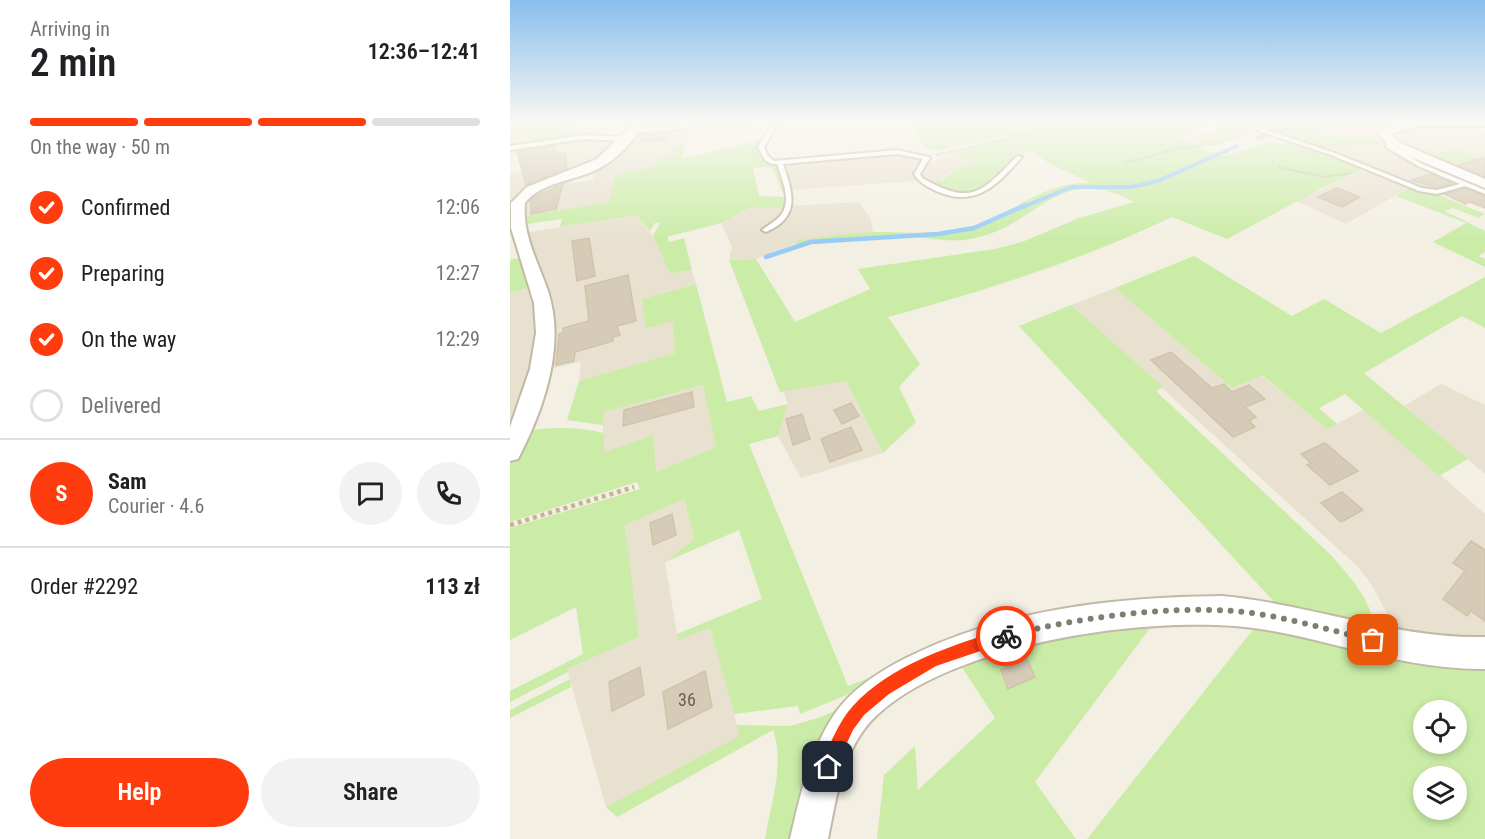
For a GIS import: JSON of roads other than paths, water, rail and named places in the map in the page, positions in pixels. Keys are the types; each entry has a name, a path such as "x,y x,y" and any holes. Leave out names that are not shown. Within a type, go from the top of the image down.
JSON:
{"street":[{"path":"510,452 525,417 538,374 545,323 540,296 515,224 518,204 531,190 597,165 601,161"},
{"path":"1433,161 1485,184"},
{"path":"809,839 828,767 843,732 859,710 905,675 931,661 957,650 1008,635 1066,623 1180,610 1210,610 1267,616 1392,644 1445,653 1485,652"}],"lane":[{"path":"771,161 780,164 808,161"},
{"path":"925,161 917,174 920,179 949,193 967,195 990,188 1015,161"},
{"path":"1349,161 1426,191 1437,192 1466,184"},
{"path":"1414,161 1485,192"},
{"path":"766,230 784,216 791,200 780,164"}],"waterway":[{"path":"1023,207 1071,187 1130,187 1158,181 1203,161"},
{"path":"766,257 811,242 938,234 974,228 1026,205"}]}
